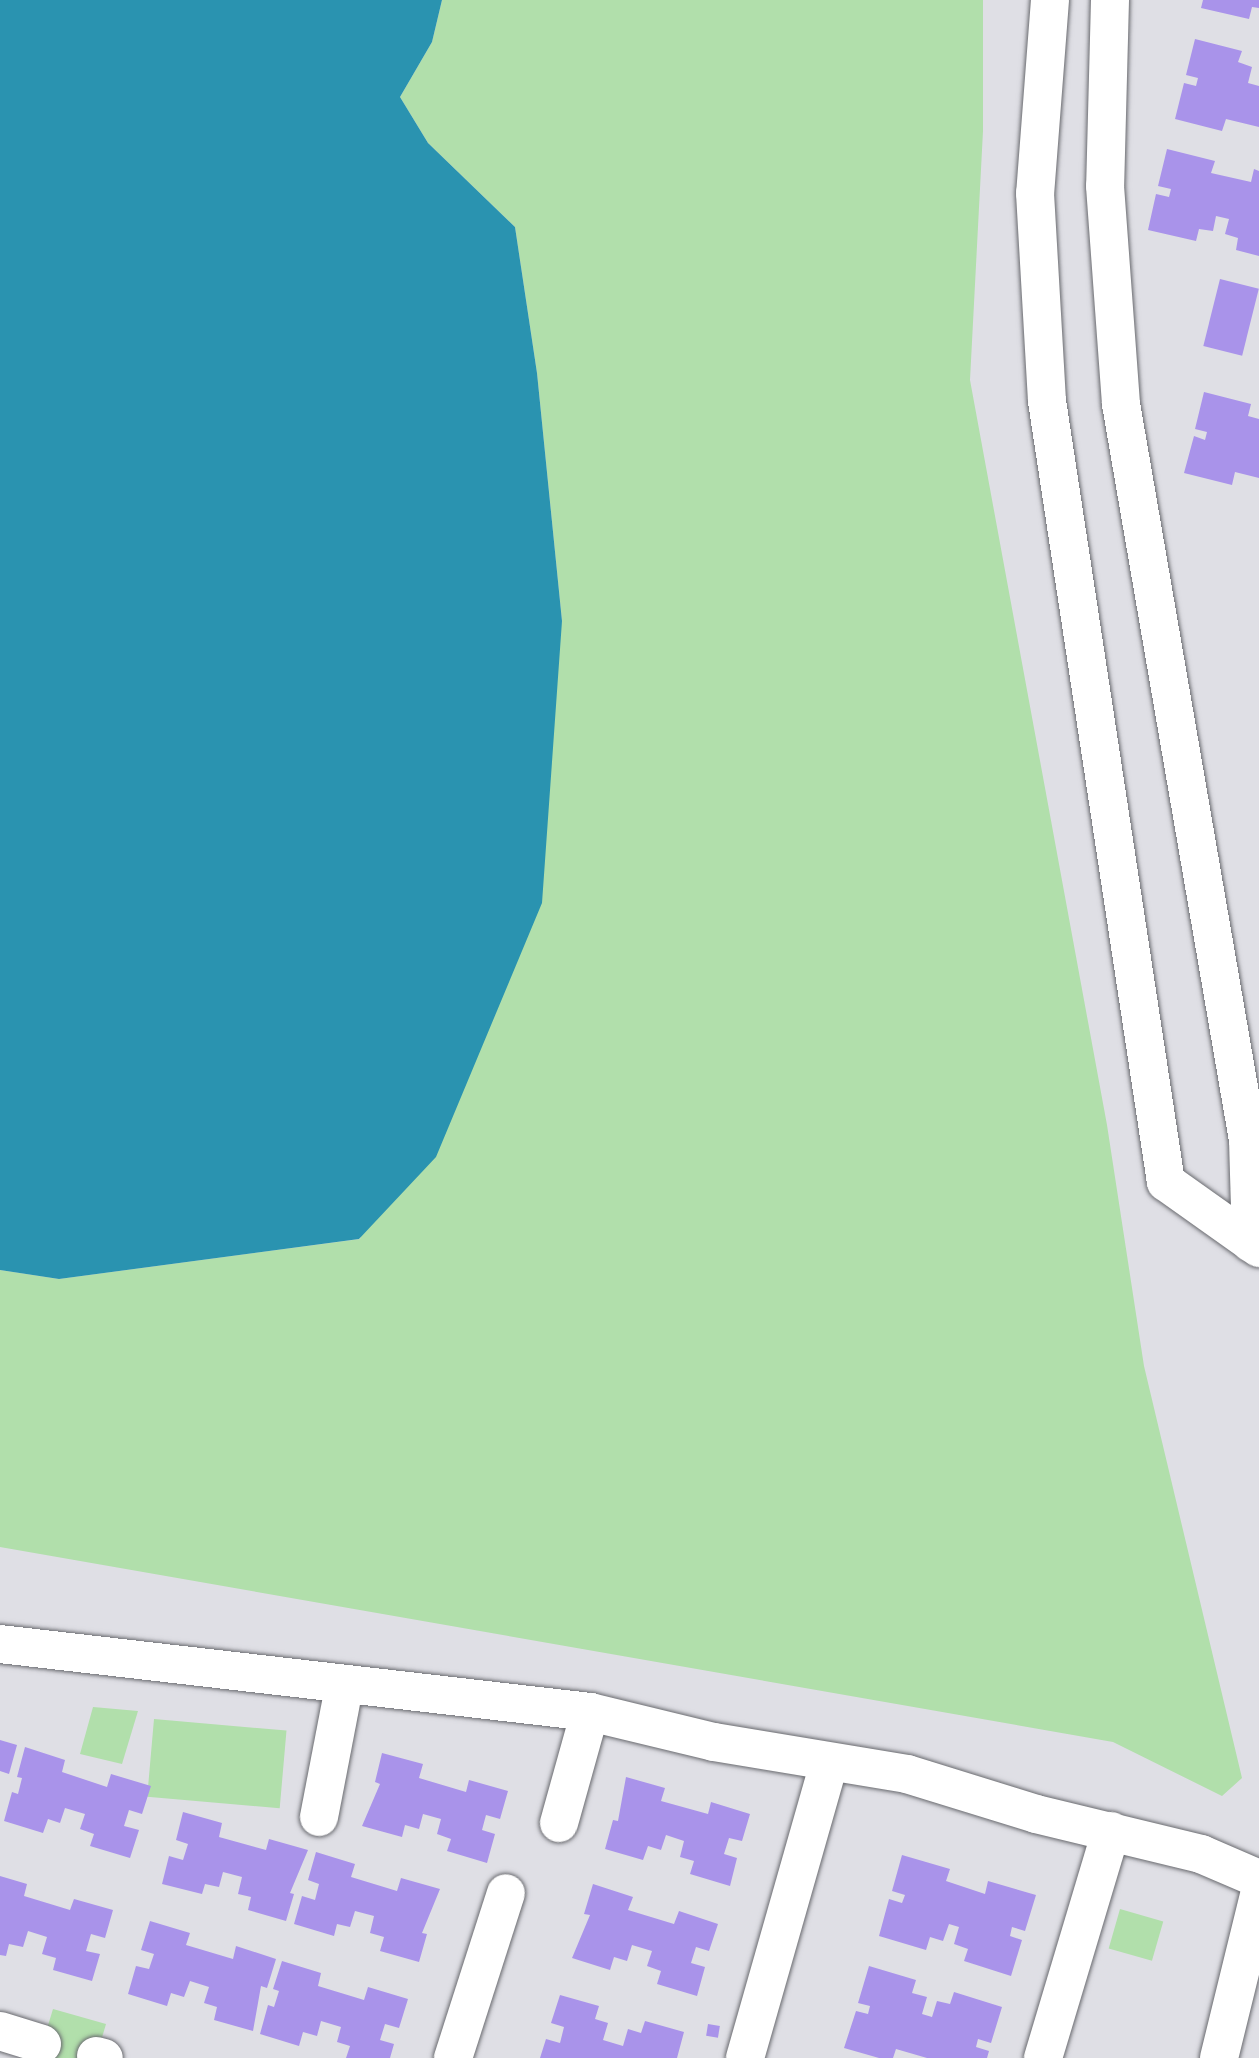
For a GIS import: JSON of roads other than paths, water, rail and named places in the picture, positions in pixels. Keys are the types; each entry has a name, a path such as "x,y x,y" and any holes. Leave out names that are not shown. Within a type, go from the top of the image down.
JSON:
{"street":[{"path":"1050,0 1035,193 1047,401 1166,1182 1255,1246"},
{"path":"1110,0 1105,186 1121,404 1248,1140 1255,1246"},
{"path":"0,1644 344,1687 590,1712 829,1764 907,1774 1201,1854 1259,1879"},
{"path":"319,1817 344,1687"},
{"path":"559,1823 590,1712"},
{"path":"745,2058 829,1764"},
{"path":"1043,2058 1111,1831"},
{"path":"453,2058 506,1893"},
{"path":"1219,2058 1259,1895"},
{"path":"0,2031 42,2044"}],"water":[{"path":"0,0 442,0 432,42 400,97 428,143 515,227 537,373 562,621 542,903 436,1157 359,1239 59,1279 0,1270"}]}
